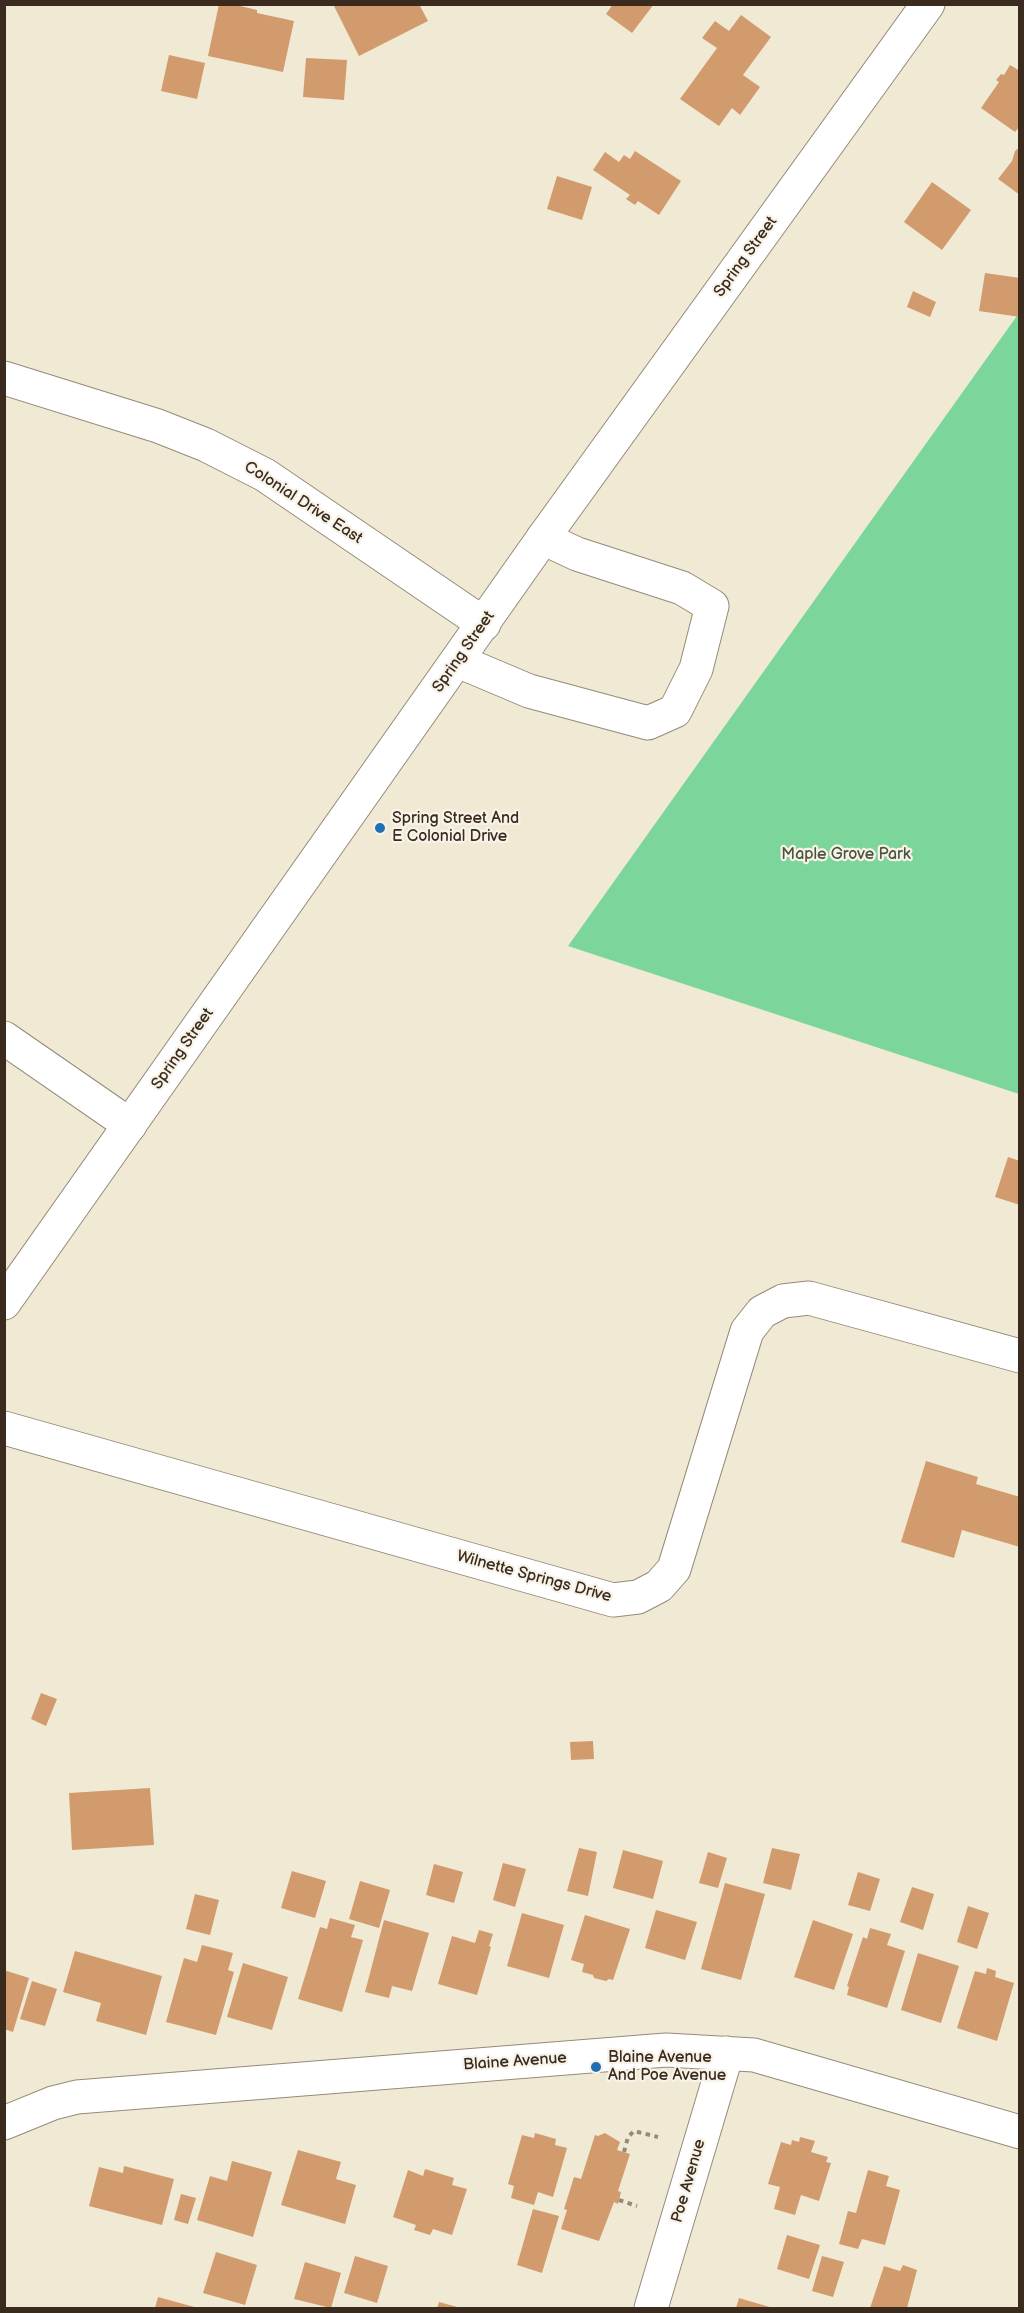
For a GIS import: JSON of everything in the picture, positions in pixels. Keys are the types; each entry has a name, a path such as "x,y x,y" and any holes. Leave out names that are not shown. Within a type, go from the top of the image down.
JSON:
{"street":[{"name":"Spring Street","path":"4,1303 543,538 928,4"},
{"name":"Colonial Drive East","path":"4,378 158,426 226,455 265,475 484,624"},
{"path":"458,661 529,691 648,723 675,711 696,669 712,606 682,588 577,554 543,538"},
{"path":"4,1038 130,1125"},
{"name":"Wilnette Springs Drive","path":"4,1428 613,1600 638,1597 659,1586 674,1569 747,1331 762,1312 783,1300 809,1298 1020,1356"},
{"name":"Blaine Avenue","path":"4,2123 53,2103 77,2097 666,2050 754,2055 1020,2132"},
{"name":"Poe Avenue","path":"651,2308 726,2053"}],"path":[{"path":"624,2152 628,2136 634,2131 658,2137"},
{"path":"619,2200 637,2206"}],"green space":[{"name":"Maple Grove Park","path":"1019,313 1019,1094 568,946"}],"building":[{"path":"219,4 232,4 257,10 257,13 294,21 283,72 208,56"},
{"path":"337,4 419,4 428,21 359,56 334,6"},
{"path":"613,4 654,4 632,33 606,14"},
{"path":"741,15 771,37 743,75 760,87 740,115 732,108 719,126 680,99 717,48 702,38 715,21 729,31"},
{"path":"169,55 205,63 197,99 161,91"},
{"path":"306,58 347,60 344,100 303,97"},
{"path":"1010,65 1020,71 1020,126 1015,132 981,108 999,82 996,80 1001,74 1004,75"},
{"path":"1020,147 1020,195 998,179 1012,161 1015,151"},
{"path":"635,151 681,181 659,215 638,201 635,205 626,199 630,195 593,170 605,152 619,162 624,155 630,159"},
{"path":"557,176 592,187 582,220 547,209"},
{"path":"932,182 971,210 942,250 904,222"},
{"path":"985,273 1020,278 1020,317 979,311"},
{"path":"913,291 936,302 930,317 907,307"},
{"path":"1008,1157 1020,1161 1020,1205 995,1197"},
{"path":"926,1461 978,1477 976,1484 1020,1497 1020,1547 962,1530 954,1558 901,1542"},
{"path":"41,1693 57,1699 46,1726 31,1719"},
{"path":"593,1741 594,1759 571,1760 570,1742"},
{"path":"150,1788 154,1845 72,1850 69,1793"},
{"path":"579,1848 597,1852 588,1896 567,1891"},
{"path":"772,1848 800,1854 791,1890 763,1883"},
{"path":"623,1850 663,1861 653,1899 613,1888"},
{"path":"708,1852 727,1858 718,1888 699,1883"},
{"path":"503,1863 526,1869 515,1907 493,1900"},
{"path":"434,1864 463,1872 454,1903 426,1895"},
{"path":"292,1871 326,1881 315,1918 281,1908"},
{"path":"858,1872 880,1879 870,1911 848,1905"},
{"path":"360,1881 390,1890 379,1928 349,1919"},
{"path":"725,1883 765,1894 741,1980 701,1969"},
{"path":"912,1887 934,1894 923,1930 900,1922"},
{"path":"195,1894 219,1900 210,1935 186,1929"},
{"path":"968,1906 989,1913 977,1949 957,1942"},
{"path":"656,1910 697,1922 685,1960 645,1948"},
{"path":"522,1913 564,1925 549,1978 507,1966"},
{"path":"585,1915 630,1929 613,1980 594,1978 593,1975 582,1972 584,1964 571,1960"},
{"path":"330,1918 355,1925 351,1937 363,1940 342,2012 298,1999 320,1927 327,1929"},
{"path":"384,1920 429,1933 412,1991 392,1986 389,1998 365,1992"},
{"path":"813,1920 853,1934 834,1990 794,1977"},
{"path":"870,1928 891,1934 887,1945 905,1951 887,2008 847,1995 849,1987 847,1986 863,1937 867,1939"},
{"path":"479,1930 493,1934 477,1995 438,1984 452,1936 475,1943"},
{"path":"202,1945 233,1953 228,1970 234,1972 216,2035 166,2022 184,1958 197,1962"},
{"path":"75,1951 162,1976 146,2035 96,2021 101,2003 63,1992"},
{"path":"918,1953 959,1966 941,2023 901,2010"},
{"path":"243,1963 288,1977 272,2030 227,2017"},
{"path":"987,1968 996,1971 995,1977 1014,1983 997,2041 957,2028 975,1971 986,1974"},
{"path":"4,1970 29,1978 13,2032 4,2029"},
{"path":"32,1981 57,1989 45,2026 20,2019"},
{"path":"535,2133 556,2139 555,2145 567,2148 553,2197 538,2192 534,2205 511,2198 514,2186 508,2184 522,2135 534,2138"},
{"path":"605,2133 620,2142 617,2150 630,2154 618,2191 621,2192 618,2204 614,2202 599,2241 561,2229 567,2210 564,2209 574,2177 581,2179 595,2135"},
{"path":"800,2137 815,2141 811,2152 828,2157 826,2162 831,2163 819,2201 801,2195 795,2215 774,2209 780,2187 768,2184 781,2142 791,2145 792,2140 799,2142"},
{"path":"298,2150 341,2162 336,2179 356,2185 345,2224 281,2205"},
{"path":"232,2161 272,2172 253,2237 197,2220 210,2176 227,2181"},
{"path":"124,2166 174,2179 162,2225 89,2206 99,2167 123,2173"},
{"path":"425,2169 454,2178 452,2185 467,2189 452,2235 433,2229 430,2235 414,2230 416,2225 393,2217 408,2170 423,2176"},
{"path":"868,2170 889,2176 886,2186 900,2190 885,2245 862,2239 858,2249 839,2244 848,2211 856,2213"},
{"path":"181,2194 196,2198 188,2224 174,2220"},
{"path":"533,2209 559,2216 542,2273 517,2265"},
{"path":"787,2235 820,2245 809,2279 777,2269"},
{"path":"216,2252 257,2265 245,2305 203,2293"},
{"path":"355,2256 388,2266 377,2303 344,2293"},
{"path":"822,2256 844,2262 833,2297 812,2291"},
{"path":"305,2262 341,2273 331,2308 294,2299"},
{"path":"903,2265 917,2270 907,2308 870,2308 884,2266 900,2271"},
{"path":"158,2297 198,2308 155,2308"},
{"path":"739,2298 773,2308 736,2308"},
{"path":"439,2302 461,2308 437,2308"}],"place":[{"name":"Spring Street And E Colonial Drive","path":"380,828"},
{"name":"Blaine Avenue And Poe Avenue","path":"596,2067"}]}
